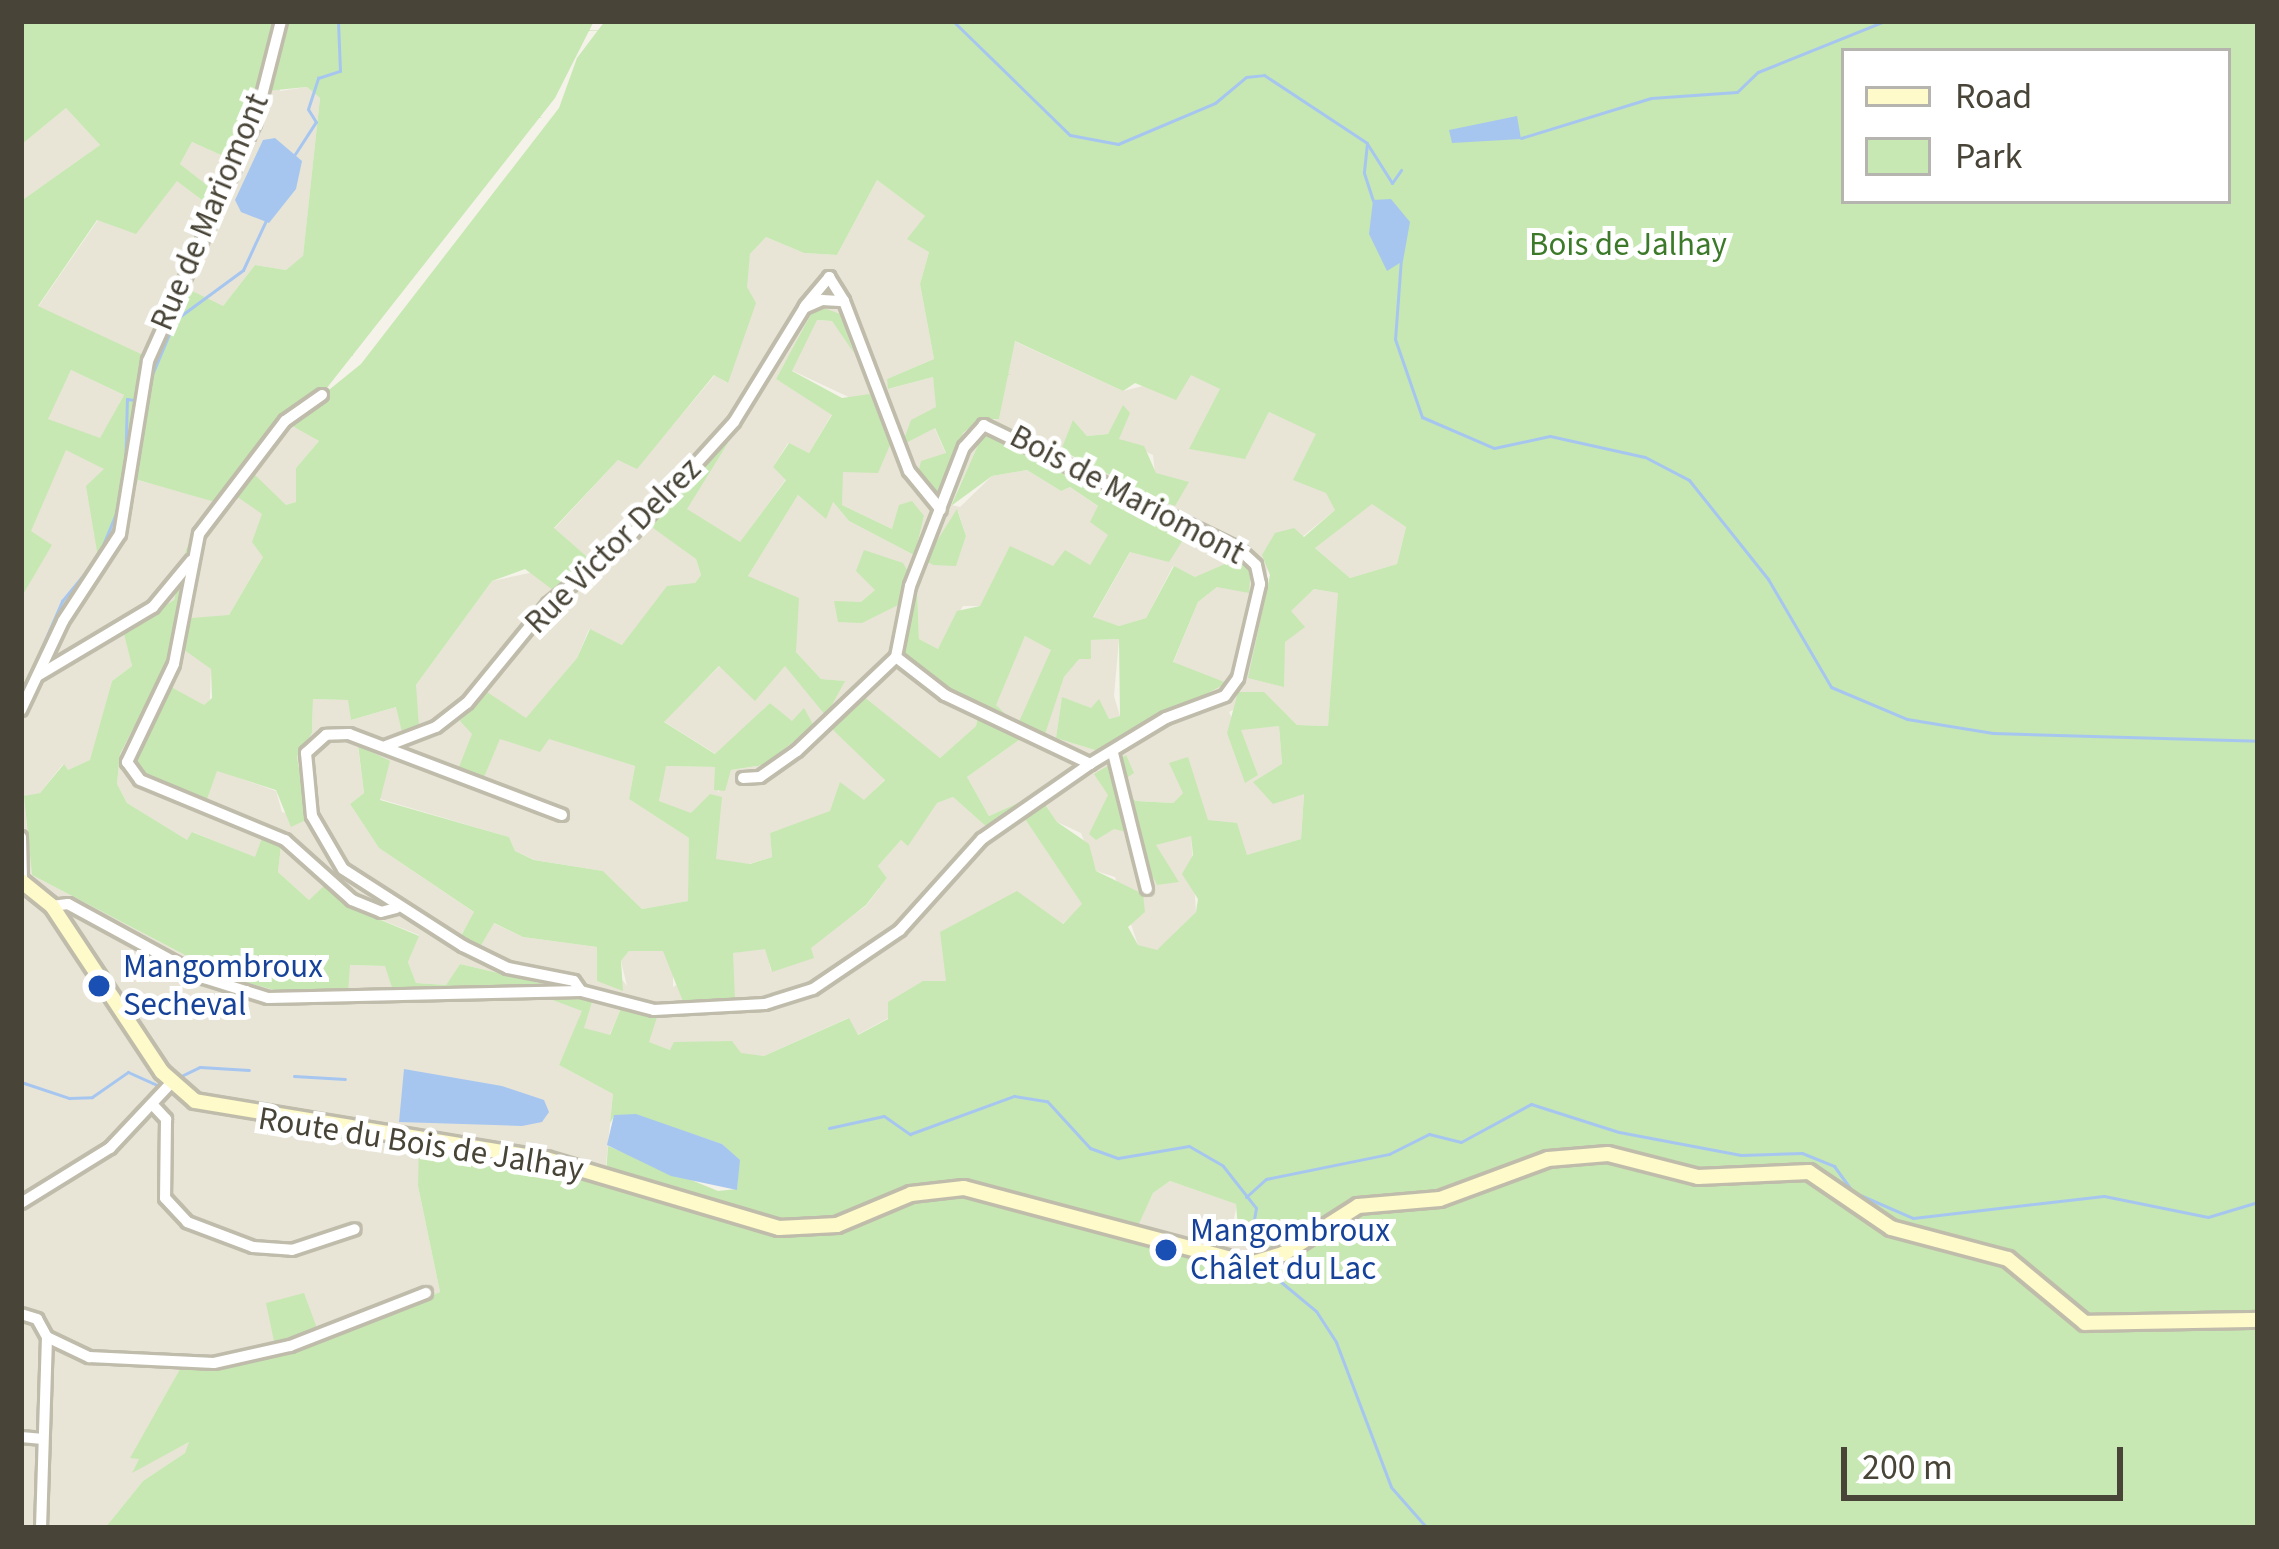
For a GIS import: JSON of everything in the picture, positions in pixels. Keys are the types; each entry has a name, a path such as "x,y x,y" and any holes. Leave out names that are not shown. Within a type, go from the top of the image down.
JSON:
{"main road":[{"path":"22,881 52,905 166,1077"},
{"name":"Route du Bois de Jalhay","path":"166,1077 231,1112 546,1159 779,1228 837,1226 911,1194 964,1188 1244,1264 1283,1254 1358,1206 1440,1199 1548,1160 1608,1154 1698,1177 1809,1172 1891,1228 2008,1259 2085,1323 2258,1320"}],"street":[{"name":"Rue de Mariomont","path":"21,710 120,534 148,361 255,122 280,21"},
{"path":"804,308 829,277 844,301 909,471 940,510"},
{"path":"804,308 844,301"},
{"name":"Rue Victor Delrez","path":"386,746 452,717 548,604 626,541 734,422 804,308"},
{"path":"322,395 285,422 214,509 191,561 174,664 129,748 129,768 167,793 285,840 368,908 396,908"},
{"name":"Bois de Mariomont","path":"52,905 68,904 204,978 268,998 581,991 654,1010 709,1012 813,988 900,930 982,839 1138,732 1232,691 1259,584 1256,566 1239,549 996,424 975,431 964,447 905,598 896,658"},
{"path":"36,677 153,607 191,561"},
{"path":"742,778 760,777 797,751 896,658 945,694 1090,764"},
{"path":"562,815 386,746 326,735 310,746 304,767 323,843 396,908 508,968 566,978 581,991"},
{"path":"1113,753 1148,889"},
{"path":"21,836 22,881"},
{"path":"21,1203 110,1148 152,1104 166,1077"},
{"path":"152,1104 166,1119 165,1198 187,1222 253,1247 292,1250 355,1229"},
{"path":"47,1337 88,1357 214,1363 290,1346 426,1293"},
{"path":"21,1314 38,1319 47,1337 50,1406 43,1439 40,1528"},
{"path":"21,1438 43,1439"}],"shaded area":[{"path":"273,21 285,21 280,91 307,87 320,98 303,257 286,270 255,265 223,306 168,322 157,362 38,307 98,220 177,180 210,207 216,193 180,164 192,142 232,160 251,118"},
{"path":"66,108 100,145 21,201 21,145"},
{"path":"877,180 925,216 929,252 920,284 934,359 887,379 889,389 933,377 937,408 904,443 934,427 946,454 937,493 963,433 999,418 1014,341 1123,391 1191,374 1221,389 1190,449 1245,458 1269,412 1317,434 1335,510 1268,565 1261,623 1285,642 1290,611 1314,589 1339,593 1328,726 1297,725 1264,693 1229,712 1258,775 1240,729 1279,726 1282,764 1304,793 1301,839 1246,856 1208,821 1193,783 1173,803 1136,801 1114,785 1126,756 1108,795 1114,828 1130,833 1157,885 1178,881 1155,845 1191,835 1196,912 1157,951 1138,945 1115,877 1096,871 1081,833 1057,822 1038,794 989,816 967,777 1019,740 982,717 987,709 1014,722 995,705 1025,636 1051,649 1044,734 1064,677 1091,640 1119,639 1114,696 1120,716 1109,719 1062,698 1056,738 1098,751 1226,683 1173,663 1198,602 1217,587 1217,571 1195,577 1173,566 1146,618 1119,626 1093,618 1131,551 1187,531 1137,501 1133,490 1155,473 1153,455 1119,439 1124,406 1108,434 1087,436 1074,421 1061,451 1113,476 1110,487 994,433 982,436 951,505 960,507 992,476 1027,470 1061,491 1070,487 1099,507 1109,535 1090,565 1054,566 980,606 963,606 938,649 919,639 917,587 875,590 839,622 910,599 905,634 932,680 981,703 976,726 940,758 905,734 885,779 864,801 770,833 772,857 749,864 715,860 721,798 710,795 691,814 659,801 665,766 715,767 718,793 731,770 763,765 804,732 804,709 792,722 770,703 716,754 663,721 720,666 785,665 816,700 844,681 821,679 796,652 748,576 798,495 826,518 832,501 849,521 933,565 956,565 966,536 958,511 929,555 916,550 924,516 892,529 842,505 837,486 855,400 791,370 816,320 832,321 853,349 850,335 817,306 776,379 832,414 809,453 788,443 773,467 786,479 740,543 686,509 728,443 720,440 650,524 696,559 701,575 695,583 622,645 589,629 577,658 526,719 472,734 482,781 500,738 539,751 548,738 635,766 629,799 689,838 689,901 642,909 603,871 535,860 515,851 509,837 380,799 358,747 364,793 350,804 379,848 475,913 461,935 480,946 493,923 523,937 597,947 627,986 621,961 629,951 663,951 673,960 673,987 732,953 766,948 771,971 866,906 887,878 878,866 901,840 908,845 936,803 953,797 989,829 1018,811 1025,819 1083,905 1062,924 857,1035 848,1018 764,1056 670,1050 648,1042 622,1007 609,1036 583,1028 593,999 557,987 460,964 446,985 416,983 408,962 419,935 357,910 325,886 309,900 278,872 281,846 256,858 193,832 188,841 127,803 117,784 120,754 167,664 197,543 289,423 319,441 296,468 296,502 262,514 263,557 229,615 211,669 206,801 217,770 276,791 282,812 308,819 297,757 312,733 313,699 349,700 351,720 414,702 416,685 492,581 591,560 554,529 618,460 637,468 715,375 727,383 750,254 766,237 804,253 837,255"},
{"path":"71,370 124,395 100,439 47,419"},
{"path":"66,449 105,469 118,535 137,480 215,501 186,549 174,600 124,630 132,666 112,681 91,760 68,770 63,764 40,793 24,797 32,875 227,977 285,993 349,965 386,966 393,991 531,992 583,1011 559,1065 613,1094 605,1174 418,1186 440,1292 293,1350 180,1369 132,1458 140,1458 133,1471 191,1441 185,1453 143,1481 105,1528 21,1528 21,598 51,545 30,531"},
{"path":"1372,503 1406,527 1397,564 1350,578 1314,547"},
{"path":"1170,1181 1237,1204 1233,1223 1262,1256 1238,1259 1136,1228 1153,1193"}],"green space":[{"name":"Bois de Jalhay","path":"21,21 273,21 251,118 232,160 192,142 180,164 217,193 211,207 177,181 136,234 97,220 38,306 156,361 188,289 223,306 255,265 286,270 303,256 320,98 307,87 266,91 285,21 594,21 555,98 326,389 291,411 299,414 361,364 559,108 577,58 605,21 2258,21 2258,1528 105,1528 143,1481 185,1453 189,1442 132,1473 139,1459 130,1458 180,1369 293,1350 440,1292 418,1186 419,1142 606,1173 608,1146 718,1191 737,1189 739,1161 722,1144 680,1130 615,1115 610,1123 613,1094 559,1065 582,1011 531,992 393,991 385,966 350,965 348,992 285,993 227,977 32,875 24,796 40,793 64,764 68,770 90,760 112,681 132,666 123,630 174,600 186,549 215,502 138,480 99,563 86,486 104,469 66,450 31,531 52,545 21,598 21,201 100,145 66,108 21,145","holes":["877,180 925,216 907,239 929,252 920,284 934,359 887,379 888,389 933,377 936,407 911,420 902,445 935,428 946,453 921,461 918,473 938,494 963,433 981,420 999,419 1015,341 1123,391 1135,383 1176,400 1191,375 1220,389 1189,449 1245,459 1269,412 1316,434 1293,480 1326,493 1335,510 1304,537 1294,528 1275,533 1262,555 1270,575 1248,678 1284,687 1285,642 1305,627 1291,611 1314,589 1338,593 1328,726 1297,725 1264,692 1238,692 1227,733 1245,783 1258,775 1241,730 1279,726 1282,764 1253,782 1273,804 1304,794 1301,839 1247,855 1237,823 1208,820 1188,757 1169,763 1183,793 1173,803 1136,801 1115,786 1134,773 1126,755 1094,774 1108,795 1089,834 1096,840 1114,829 1130,833 1157,885 1179,882 1156,845 1191,836 1193,855 1182,874 1198,899 1196,912 1157,950 1138,945 1128,927 1145,912 1143,894 1096,871 1089,844 1057,822 1038,794 989,816 967,777 1019,740 1015,729 983,716 987,709 1014,722 996,705 1025,636 1051,650 1018,724 1045,734 1064,677 1079,659 1091,659 1091,640 1119,639 1120,716 1109,719 1099,699 1091,708 1062,697 1056,738 1098,751 1227,683 1173,662 1198,602 1217,587 1249,593 1251,567 1239,558 1195,577 1174,566 1146,618 1119,626 1093,617 1130,552 1169,562 1188,532 1137,501 1134,491 1175,506 1189,482 1156,473 1144,446 1119,439 1130,413 1123,405 1108,434 1087,436 1073,420 1061,450 1112,476 1110,487 995,433 982,436 951,506 992,476 1027,470 1061,491 1070,487 1098,506 1090,522 1108,535 1090,565 1065,550 1053,566 1010,546 980,606 957,611 938,649 919,639 917,587 903,563 864,550 856,571 875,590 861,602 834,601 838,622 862,623 908,600 905,654 932,680 981,703 976,726 940,758 863,696 831,728 885,780 864,800 840,782 830,811 770,833 772,857 750,864 716,859 722,797 710,794 691,813 659,801 666,766 715,767 714,790 725,791 731,770 763,765 814,726 804,708 792,721 770,703 715,754 664,722 719,666 755,701 785,666 826,716 845,681 821,679 796,652 799,598 748,576 798,495 826,519 833,502 849,521 933,565 956,566 966,536 957,509 928,555 916,550 924,516 912,501 899,505 892,529 842,505 843,472 878,473 890,445 870,394 842,398 792,371 817,320 832,321 854,353 840,314 816,305 776,379 832,415 809,453 789,443 773,467 786,480 740,542 687,509 728,443 720,440 649,525 696,559 701,575 695,583 667,586 622,645 590,629 577,658 526,718 487,692 460,721 472,734 457,772 482,782 500,739 540,752 549,739 635,766 629,799 689,838 688,901 642,909 603,871 534,860 515,851 509,837 380,800 390,761 358,745 364,793 350,804 379,848 474,912 461,936 480,947 494,923 523,937 597,947 597,981 623,991 621,961 629,951 663,951 684,1004 735,999 733,953 765,949 772,972 814,958 811,948 866,905 887,878 878,866 901,840 908,846 937,803 953,797 989,829 1017,811 1025,819 1082,904 1063,924 1017,891 940,932 946,981 923,981 888,1002 888,1019 858,1035 849,1018 764,1056 741,1053 732,1041 674,1042 670,1050 649,1042 657,1017 622,1006 610,1035 584,1028 593,999 557,987 460,964 446,985 416,983 408,962 419,936 357,910 324,886 309,900 278,872 281,846 272,840 262,838 255,857 192,832 187,840 127,803 117,784 120,754 167,664 205,527 289,424 319,441 296,468 296,502 286,505 252,472 233,494 262,514 252,542 263,557 229,615 191,618 183,649 211,669 212,698 204,705 171,687 134,761 148,777 206,802 217,771 276,790 291,827 308,819 297,757 312,733 313,699 348,700 351,720 396,707 402,732 419,726 416,685 492,581 525,569 553,590 592,561 554,528 618,460 637,469 714,375 728,383 756,303 747,287 750,254 766,237 804,253 837,255","71,370 124,395 100,438 48,419","1372,504 1406,527 1397,564 1350,578 1315,548","1170,1181 1236,1204 1239,1240 1260,1256 1238,1259 1137,1228 1153,1193"]},
{"path":"304,1293 318,1331 275,1346 266,1303"}],"water":[{"path":"1517,116 1521,139 1452,143 1449,130"},
{"path":"275,138 302,161 296,189 269,223 241,212 235,200 263,140"},
{"path":"1391,199 1410,222 1403,261 1387,271 1369,234 1373,200"},
{"path":"404,1069 502,1086 544,1100 549,1112 542,1122 522,1126 399,1122"},
{"path":"636,1114 722,1144 740,1160 737,1190 671,1176 607,1145 614,1115"}],"waterway":[{"path":"295,154 316,122 308,109 318,78 340,71 338,21"},
{"path":"874,21 907,21"},
{"path":"953,21 1070,135 1118,144 1215,103 1246,77 1264,75 1367,143 1364,173 1373,201"},
{"path":"1521,138 1651,98 1737,92 1758,72 1885,21"},
{"path":"1368,145 1392,183 1401,170"},
{"path":"151,377 175,320 243,270 267,218"},
{"path":"1401,258 1395,339 1422,417 1494,448 1550,436 1645,457 1689,480 1768,579 1831,687 1907,719 1993,733 2258,741"},
{"path":"125,473 127,399 134,400"},
{"path":"21,695 62,601 98,557 119,506"},
{"path":"177,1078 200,1067 249,1070"},
{"path":"21,1082 69,1098 92,1097 128,1072 157,1085"},
{"path":"294,1076 345,1079"},
{"path":"829,1128 884,1116 910,1134 1014,1096 1047,1101 1090,1148 1118,1158 1189,1146 1223,1166 1256,1208 1251,1235 1263,1248"},
{"path":"1246,1197 1266,1179 1389,1154 1429,1134 1461,1142 1531,1104 1619,1132 1741,1155 1802,1153 1834,1166 1853,1192 1913,1218 2104,1196 2208,1217 2258,1202"},
{"path":"1275,1277 1316,1311 1336,1342 1391,1487 1427,1528"}],"place":[{"name":"Mangombroux Secheval","path":"99,986"},
{"name":"Mangombroux Châlet du Lac","path":"1166,1250"}]}
